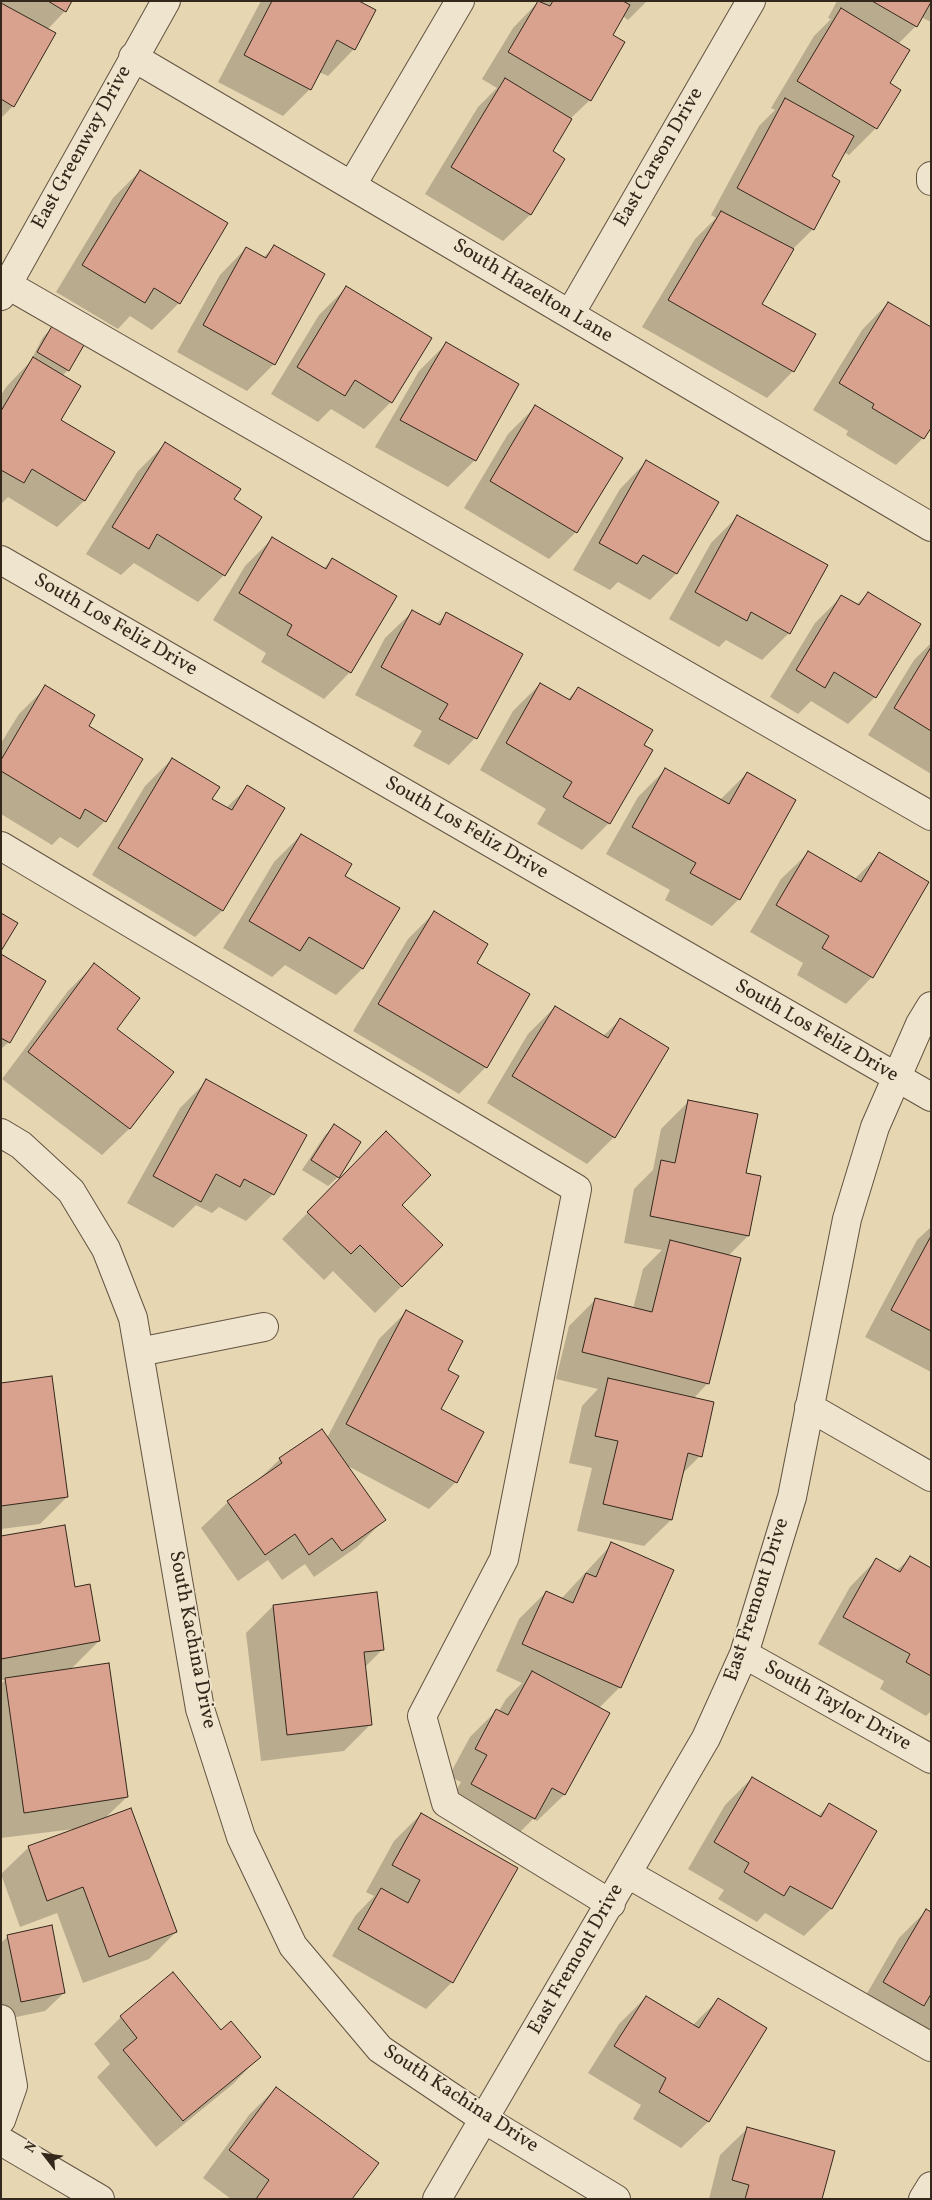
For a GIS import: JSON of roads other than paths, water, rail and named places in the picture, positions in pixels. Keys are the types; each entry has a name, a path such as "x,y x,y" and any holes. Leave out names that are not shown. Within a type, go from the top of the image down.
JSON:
{"street":[{"name":"East Greenway Drive","path":"3,288 166,1"},
{"path":"352,185 460,1"},
{"name":"East Carson Drive","path":"570,314 751,1"},
{"name":"South Hazelton Lane","path":"133,57 931,527"},
{"path":"931,176 931,181"},
{"path":"3,288 931,816"},
{"name":"South Los Feliz Drive","path":"1,560 895,1078 931,1097"},
{"path":"1,846 577,1189 504,1559 422,1716 446,1803 611,1904"},
{"name":"East Fremont Drive","path":"437,2199 611,1904 706,1738 744,1654 792,1497 847,1219 875,1127 895,1078 920,1024 931,1006"},
{"name":"South Kachina Drive","path":"1,1133 21,1145 71,1191 106,1249 133,1318 200,1709 241,1837 293,1946 380,2049 484,2119 616,2199"},
{"path":"139,1352 264,1327"},
{"path":"809,1407 931,1477"},
{"name":"South Taylor Drive","path":"744,1654 931,1759"},
{"path":"628,1874 931,2047"},
{"path":"1,2019 13,2086 1,2120"},
{"path":"1,2141 100,2199"},
{"path":"923,2199 931,2186"}]}
